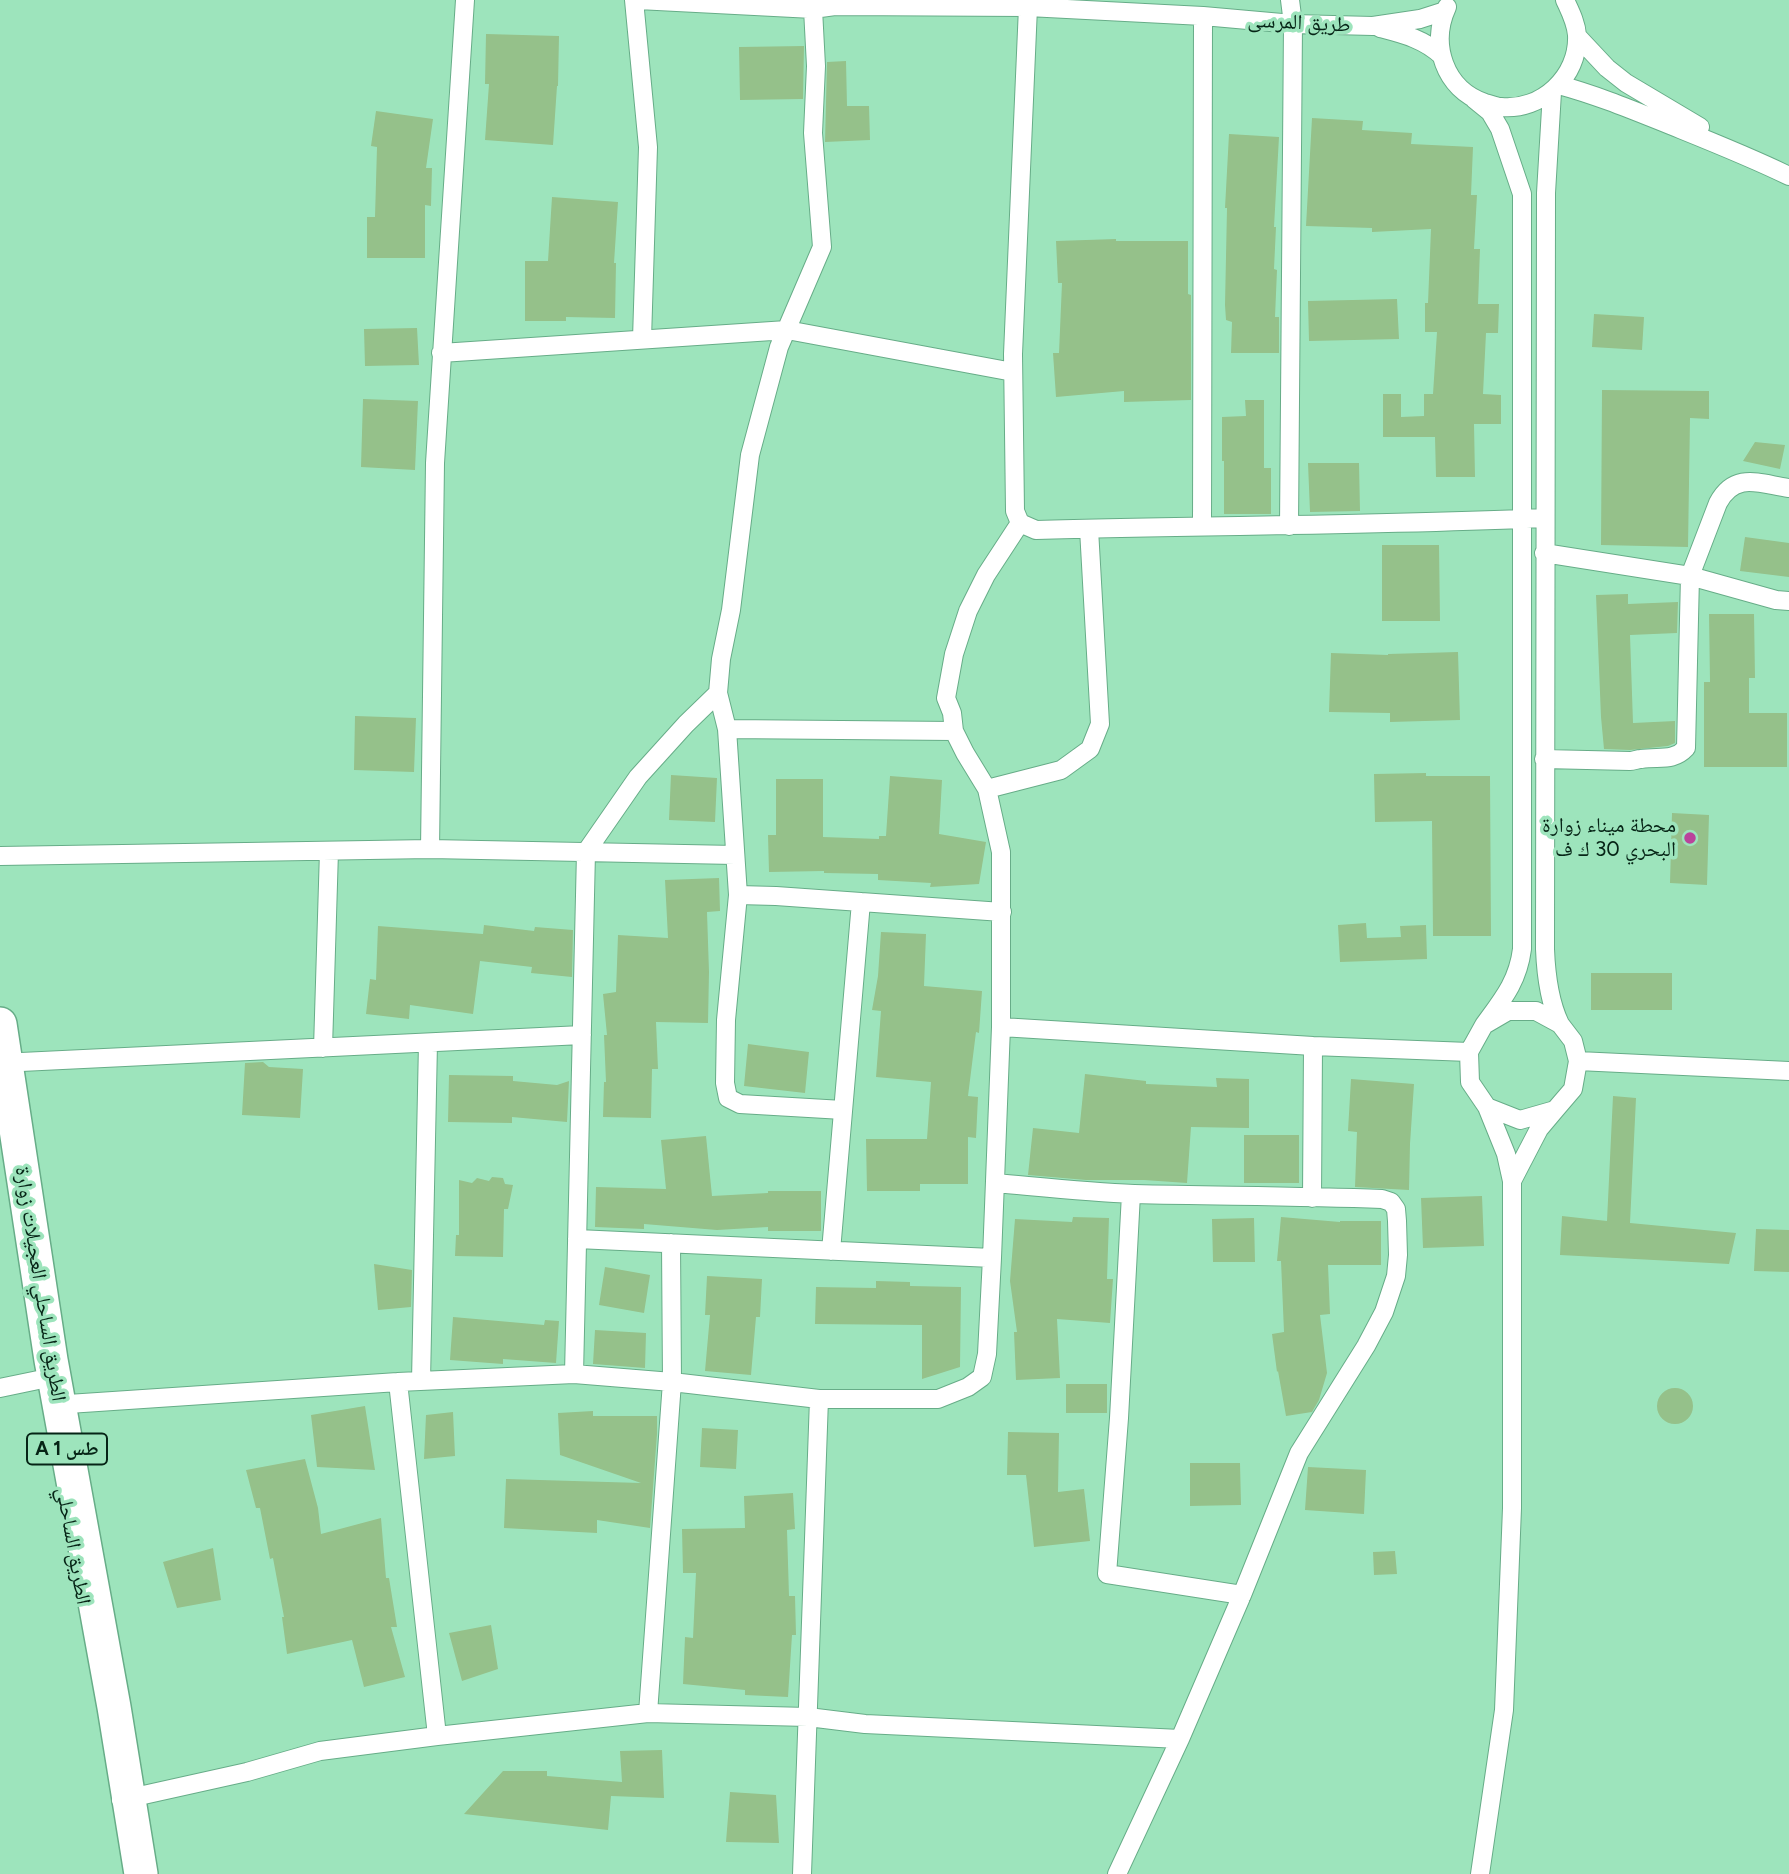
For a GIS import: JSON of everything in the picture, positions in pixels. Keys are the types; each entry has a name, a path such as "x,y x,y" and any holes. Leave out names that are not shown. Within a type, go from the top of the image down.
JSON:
{"highway":[{"name":"A 1 طس","path":"0,1024 2,1073"},
{"name":"الطريق الساحلي","path":"2,1073 50,1396 123,1799 131,1874"},
{"name":"A 1 طس","path":"123,1799 141,1874"}],"street":[{"path":"430,849 435,463 465,0"},
{"path":"636,0 648,147 642,340"},
{"name":"طريق المرسى","path":"636,0 813,9 835,3 1028,6 1060,4 1293,24 1373,26 1420,19 1448,5"},
{"path":"1289,526 1293,24 1290,0"},
{"path":"1474,99 1500,107 1528,105 1555,88 1569,71 1575,54 1577,36 1573,17 1565,0"},
{"path":"1448,5 1441,20 1439,41 1444,64 1456,84 1490,112 1500,129 1522,194 1522,949 1516,978 1469,1052 1470,1082 1487,1107 1506,1154 1512,1181 1511,1508 1504,1710 1480,1874"},
{"path":"1028,6 1013,373 1015,511 1020,523 1036,530 1544,518"},
{"path":"813,9 817,66 813,134 822,247 779,347 750,455 718,693 727,729 738,895 726,1020 725,1083 728,1098 740,1104 843,1110"},
{"path":"1202,526 1203,16"},
{"name":"طريق المرسى","path":"1373,26 1418,38 1442,56"},
{"path":"1577,36 1607,68 1626,83 1745,155"},
{"path":"1555,88 1604,99 1745,155 1789,176"},
{"path":"1512,1181 1539,1129 1573,1089 1578,1061 1573,1041 1554,1012 1546,970 1546,193 1555,88"},
{"path":"441,353 787,330 1013,373"},
{"path":"1544,759 1630,761 1641,758 1671,758 1686,748 1690,576 1718,503 1724,492 1744,481 1789,488"},
{"path":"0,1388 50,1396 574,1374 819,1399 938,1399 968,1387 982,1377 992,1258 1001,1027 1001,852 987,789 954,731 952,713 946,698 954,654 968,611 986,575 1020,523"},
{"path":"987,789 1060,770 1090,749 1100,724 1089,529"},
{"path":"1544,553 1690,576 1776,600 1789,601"},
{"path":"574,1374 586,852 638,777 718,693"},
{"path":"727,729 954,731"},
{"path":"0,856 430,849 735,855"},
{"path":"323,1048 329,850"},
{"path":"738,895 1002,912"},
{"path":"831,1251 861,902"},
{"path":"1484,1025 1508,1011 1536,1011 1560,1024"},
{"path":"1001,1027 1313,1046 1469,1052"},
{"path":"2,1073 323,1048 582,1035"},
{"path":"421,1381 428,1043"},
{"path":"1312,1198 1313,1046"},
{"path":"1578,1061 1789,1071"},
{"path":"1487,1107 1520,1121 1555,1110"},
{"path":"995,1183 1132,1194 1382,1199 1391,1202 1396,1209 1398,1255 1384,1312 1366,1346 1298,1453 1242,1595 1180,1739 1116,1874"},
{"path":"1132,1194 1108,1574 1242,1595"},
{"path":"577,1239 992,1258"},
{"path":"648,1713 672,1382 671,1243"},
{"path":"398,1382 437,1736"},
{"path":"802,1874 819,1399"},
{"path":"123,1799 247,1772 320,1751 648,1713 808,1717 865,1724 1180,1739"}],"building":[{"path":"486,34 559,36 553,145 485,140 489,84 485,84"},
{"path":"804,46 803,99 740,100 739,47"},
{"path":"846,61 847,106 869,106 870,140 825,142 827,62"},
{"path":"376,111 433,119 426,168 432,168 431,206 425,205 425,258 367,258 367,217 375,217 377,147 371,146"},
{"path":"1312,118 1363,121 1362,130 1412,133 1411,144 1473,147 1471,195 1477,195 1474,249 1480,249 1478,304 1499,304 1498,333 1486,333 1483,394 1501,395 1501,424 1474,424 1475,477 1436,477 1435,437 1383,437 1383,394 1401,394 1401,417 1424,416 1424,394 1433,394 1437,332 1425,332 1431,229 1372,232 1372,228 1306,226"},
{"path":"1229,134 1279,137 1274,269 1277,270 1275,317 1279,317 1279,353 1231,353 1232,322 1226,320 1225,305 1225,208"},
{"path":"552,197 618,202 614,263 615,318 566,317 566,321 525,321 525,261 548,261"},
{"path":"1056,241 1188,241 1191,400 1124,402 1124,391 1056,397 1053,353 1059,353 1062,283 1058,283"},
{"path":"1397,299 1399,339 1309,341 1308,301"},
{"path":"1594,314 1644,317 1642,350 1592,347"},
{"path":"417,328 419,365 365,366 364,329"},
{"path":"1602,390 1709,391 1709,419 1690,418 1688,547 1601,545"},
{"path":"363,399 418,401 415,470 361,467"},
{"path":"1245,400 1264,400 1264,468 1271,468 1271,514 1224,514 1222,417 1246,416"},
{"path":"1755,442 1785,445 1780,469 1743,461"},
{"path":"1308,463 1359,463 1360,511 1310,512"},
{"path":"1745,537 1789,543 1789,577 1740,571"},
{"path":"1382,545 1439,545 1440,621 1382,621"},
{"path":"1628,594 1628,604 1678,602 1677,633 1630,635 1633,723 1675,721 1675,743 1668,746 1630,750 1604,749 1596,595"},
{"path":"1709,614 1754,614 1755,678 1749,678 1749,713 1787,713 1787,767 1704,767 1704,682 1710,682"},
{"path":"1458,652 1460,720 1390,722 1390,713 1329,712 1331,653 1388,655"},
{"path":"355,716 416,718 414,772 354,770"},
{"path":"1426,773 1426,776 1490,776 1491,936 1433,936 1432,821 1375,822 1374,774"},
{"path":"671,775 717,778 715,822 669,820"},
{"path":"890,776 942,780 939,834 986,842 979,884 930,887 931,883 878,880 878,874 769,872 768,835 776,835 776,779 823,779 823,837 879,839 879,836 886,836"},
{"name":"محطة ميناء زوارة البحري 30 ك ف","path":"1672,813 1709,815 1707,885 1670,883"},
{"path":"719,878 720,911 707,912 708,1023 656,1022 658,1069 652,1069 651,1118 603,1117 606,1082 604,1035 607,1035 603,994 616,992 618,935 668,938 665,880"},
{"path":"1366,923 1367,938 1401,937 1400,926 1426,925 1427,959 1340,962 1338,925"},
{"path":"484,925 534,931 535,927 573,930 572,977 531,973 532,967 480,961 473,1014 410,1005 409,1019 366,1014 370,979 376,980 378,926 483,934"},
{"path":"881,932 926,934 924,986 982,991 979,1033 976,1032 968,1096 978,1097 976,1138 968,1137 968,1184 920,1184 920,1191 867,1191 866,1139 927,1139 931,1082 876,1077 881,1011 872,1010"},
{"path":"1591,973 1672,973 1672,1010 1591,1010"},
{"path":"748,1044 809,1052 805,1093 744,1086"},
{"path":"263,1062 269,1067 303,1069 300,1118 242,1115 245,1063"},
{"path":"1085,1074 1146,1081 1146,1084 1217,1087 1216,1078 1249,1079 1249,1128 1191,1127 1187,1183 1028,1175 1033,1128 1079,1133"},
{"path":"449,1075 513,1076 513,1081 557,1085 569,1081 567,1122 512,1117 512,1123 448,1122"},
{"path":"1351,1079 1414,1084 1409,1190 1355,1187 1357,1132 1348,1131"},
{"path":"1613,1096 1636,1098 1630,1223 1736,1233 1729,1264 1560,1255 1562,1216 1607,1221"},
{"path":"1244,1135 1299,1135 1299,1183 1244,1183"},
{"path":"706,1136 712,1196 768,1191 821,1191 821,1231 768,1231 768,1227 717,1230 644,1224 644,1229 595,1227 596,1187 666,1189 661,1140"},
{"path":"492,1177 503,1178 505,1184 513,1185 508,1209 504,1209 503,1257 455,1256 456,1235 459,1235 459,1180 472,1183 477,1178 489,1181"},
{"path":"1482,1196 1484,1246 1423,1248 1421,1198"},
{"path":"1073,1217 1109,1218 1107,1279 1113,1279 1110,1323 1057,1319 1060,1378 1016,1380 1014,1332 1017,1332 1010,1281 1015,1219 1072,1222"},
{"path":"1281,1217 1340,1222 1381,1221 1381,1265 1328,1265 1330,1314 1320,1315 1327,1373 1319,1400 1312,1412 1286,1416 1272,1334 1284,1332 1281,1261 1277,1261"},
{"path":"1254,1218 1255,1262 1213,1262 1212,1219"},
{"path":"1756,1229 1789,1230 1789,1272 1754,1271"},
{"path":"374,1264 412,1270 411,1307 378,1310"},
{"path":"605,1267 650,1275 644,1313 599,1305"},
{"path":"707,1276 762,1279 760,1317 756,1317 751,1375 705,1371 710,1315 705,1315"},
{"path":"876,1281 910,1282 910,1286 961,1287 960,1367 922,1379 922,1325 815,1324 816,1287 876,1288"},
{"path":"453,1317 544,1325 545,1320 559,1321 556,1363 503,1359 503,1364 450,1360"},
{"path":"595,1330 646,1333 645,1368 593,1364"},
{"path":"1066,1384 1107,1384 1107,1413 1066,1413"},
{"path":"1675,1388 1688,1393 1693,1406 1688,1419 1675,1424 1662,1419 1657,1406 1662,1393"},
{"path":"365,1406 375,1470 317,1467 311,1415"},
{"path":"593,1411 593,1416 657,1416 650,1528 597,1520 597,1533 504,1528 506,1479 641,1483 560,1455 558,1413"},
{"path":"453,1412 455,1456 424,1459 426,1415"},
{"path":"702,1428 738,1430 736,1469 700,1467"},
{"path":"1008,1432 1059,1433 1058,1492 1084,1489 1090,1541 1034,1547 1026,1475 1007,1475"},
{"path":"305,1459 318,1508 321,1534 381,1518 386,1578 389,1578 397,1627 391,1627 405,1677 364,1687 352,1640 287,1654 284,1617 273,1558 270,1559 260,1508 256,1508 246,1470"},
{"path":"1190,1463 1240,1463 1241,1505 1190,1506"},
{"path":"1308,1467 1366,1470 1364,1514 1305,1510"},
{"path":"793,1493 795,1529 787,1530 789,1596 795,1596 796,1635 792,1635 788,1697 745,1695 745,1690 683,1684 685,1637 693,1638 696,1573 683,1573 682,1529 745,1528 744,1496"},
{"path":"213,1548 221,1600 177,1608 163,1562"},
{"path":"1395,1551 1397,1574 1374,1575 1373,1552"},
{"path":"491,1625 498,1669 462,1681 449,1633"},
{"path":"662,1750 664,1798 611,1796 608,1830 464,1814 503,1771 547,1771 547,1776 622,1782 620,1751"},
{"path":"730,1792 776,1795 779,1843 726,1842"}],"place":[{"name":"محطة ميناء زوارة البحري 30 ك ف","path":"1690,838"}]}
